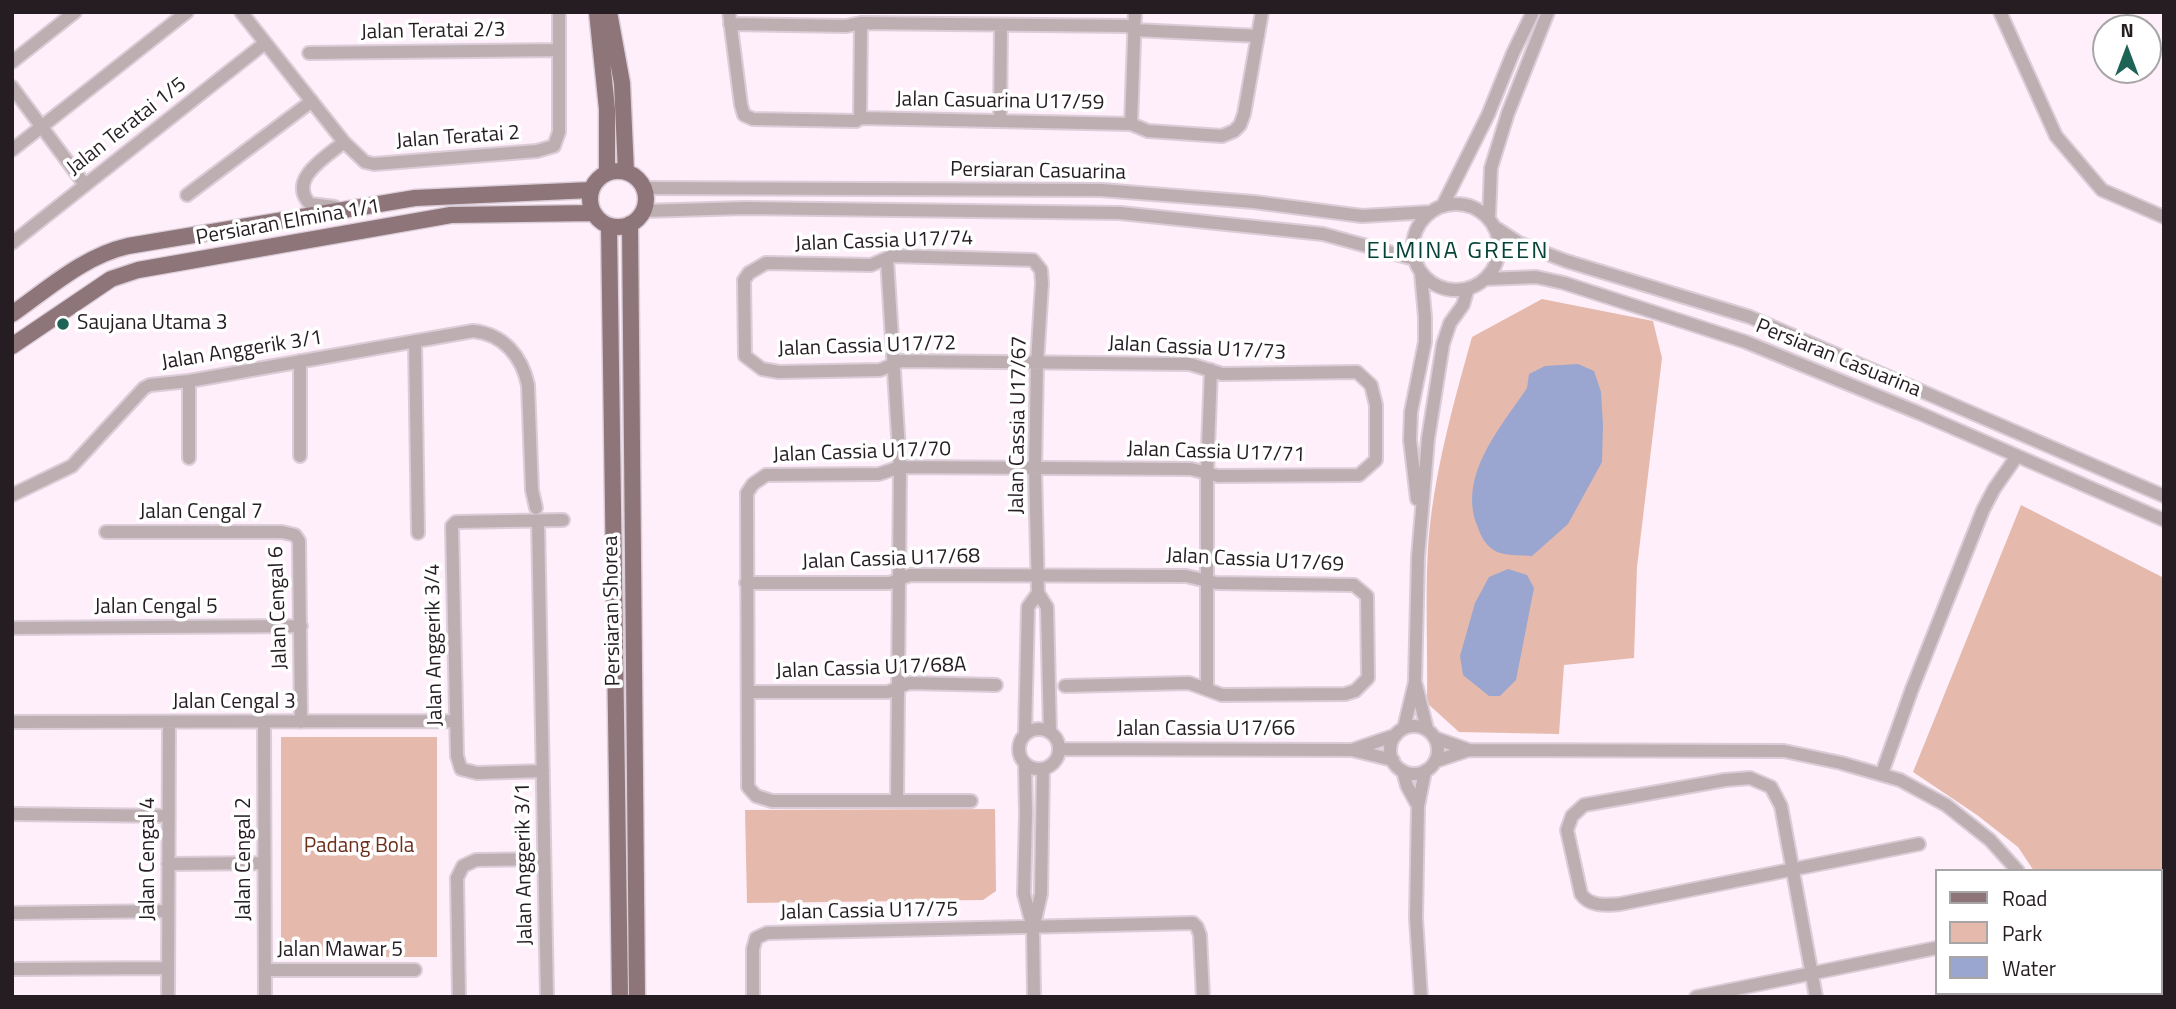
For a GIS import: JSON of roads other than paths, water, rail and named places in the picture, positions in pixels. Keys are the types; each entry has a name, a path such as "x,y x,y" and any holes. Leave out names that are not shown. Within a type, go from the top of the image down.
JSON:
{"main road":[{"path":"597,12 607,109 607,173"},
{"path":"609,12 622,83 626,173"},
{"path":"607,173 634,176 644,188 646,196 643,211 630,224 609,226 593,213 591,190 597,180 607,173"},
{"name":"Persiaran Elmina 1/1","path":"12,314 85,262 113,249 415,198 591,190"},
{"name":"Persiaran Elmina 1/1","path":"12,346 111,279 138,270 451,215 593,213"},
{"name":"Persiaran Shorea","path":"630,224 637,997"},
{"name":"Persiaran Shorea","path":"609,226 620,997"}],"street":[{"path":"12,62 75,12"},
{"path":"12,150 187,12"},
{"path":"241,12 344,142 303,180 302,190 310,204 337,207 415,198"},
{"path":"558,50 559,12"},
{"path":"1131,124 1135,12"},
{"name":"Jalan Casuarina U17/59","path":"730,18 741,105 744,115 753,119 856,121 860,118 1131,124 1148,131 1222,136 1240,125 1244,114 1262,12"},
{"path":"1443,205 1488,116 1532,12"},
{"path":"1492,223 1468,205 1443,205 1430,212 1421,221 1412,246 1414,259 1421,273 1442,288 1468,288 1485,279 1497,261 1499,239 1492,223 1490,168 1508,113 1548,12"},
{"path":"2000,12 2056,136 2102,190 2164,218"},
{"path":"730,18 846,26 861,23 987,19 1001,26 1127,26 1135,30 1258,36"},
{"path":"860,118 861,23"},
{"path":"1000,121 1001,26"},
{"name":"Jalan Teratai 1/5","path":"12,243 265,43"},
{"name":"Jalan Teratai 2/3","path":"309,53 558,50"},
{"name":"Jalan Teratai 2","path":"344,142 365,162 374,164 537,151 554,146 559,132 558,50"},
{"path":"12,87 85,185"},
{"path":"187,195 312,101"},
{"name":"Persiaran Casuarina","path":"644,188 1101,190 1254,202 1362,216 1430,212"},
{"name":"Persiaran Casuarina","path":"643,211 745,208 1120,213 1323,234 1414,259"},
{"name":"Persiaran Casuarina","path":"1492,223 1519,243 1566,261 1750,317 2164,496"},
{"name":"Jalan Cassia U17/74","path":"745,356 744,280 749,273 766,263 871,265 892,256 1032,260"},
{"path":"887,259 900,467 897,801"},
{"name":"Jalan Cassia U17/67","path":"1032,260 1041,270 1042,283 1035,468 1038,593 1047,607 1050,732"},
{"path":"1420,524 1410,440 1410,412 1424,342 1421,273"},
{"name":"Persiaran Casuarina","path":"1485,279 1536,277 1564,283 1746,342 2164,520"},
{"path":"1418,806 1407,786 1404,771 1393,760 1391,747 1400,731 1415,682 1420,524 1427,439 1443,344 1450,323 1463,305 1468,288"},
{"name":"Jalan Anggerik 3/1","path":"12,495 72,466 144,388 150,385 189,381 473,331 482,332 512,349 526,373 528,385 532,490 537,514 547,997"},
{"path":"415,341 418,533"},
{"name":"Jalan Cassia U17/72","path":"745,356 762,369 779,372 880,370 901,361 1037,363"},
{"path":"300,361 300,456"},
{"name":"Jalan Cassia U17/73","path":"1037,363 1190,364 1222,374 1357,372 1371,384 1376,405"},
{"path":"1065,686 1189,683 1207,690 1207,473 1211,370"},
{"path":"189,381 189,458"},
{"name":"Jalan Cassia U17/71","path":"1035,468 1191,468 1218,476 1359,475 1376,460 1376,405"},
{"path":"1882,773 1912,689 1983,510 2017,456"},
{"name":"Jalan Cassia U17/70","path":"971,801 772,801 756,796 748,787 747,494 753,484 766,475 879,474 900,467 1035,468"},
{"path":"537,514 564,520"},
{"name":"Jalan Anggerik 3/4","path":"537,514 456,522 452,526 457,756 461,769 477,773 542,771"},
{"name":"Jalan Cengal 7","path":"106,533 295,535"},
{"name":"Jalan Cengal 6","path":"295,535 299,541 301,722"},
{"name":"Jalan Cassia U17/68","path":"746,583 890,583 910,575 1038,576"},
{"name":"Jalan Cassia U17/69","path":"1038,576 1186,576 1216,583 1354,585 1367,596 1368,678 1356,691 1345,694 1222,695 1207,690"},
{"name":"Jalan Cassia U17/67","path":"1026,734 1028,607 1038,593"},
{"name":"Jalan Cengal 5","path":"12,628 301,626"},
{"path":"1026,673 1047,673"},
{"path":"1415,682 1431,734 1438,745 1436,761"},
{"name":"Jalan Cassia U17/68A","path":"748,692 888,692 909,683 996,685"},
{"name":"Jalan Cengal 3","path":"12,722 456,721"},
{"name":"Jalan Cengal 4","path":"168,997 169,722"},
{"name":"Jalan Cengal 2","path":"264,722 265,997"},
{"path":"1400,731 1412,726 1469,750"},
{"path":"1025,764 1043,769 1055,762 1060,750 1050,732 1037,729 1026,734 1021,740 1019,752 1025,764 1024,894 1033,928 1034,997"},
{"name":"Jalan Cassia U17/66","path":"1352,750 1400,731"},
{"name":"Jalan Cassia U17/66","path":"1060,750 1352,750 1393,760"},
{"path":"1404,771 1425,771 1436,761 1469,750 1784,751 1882,773 1900,780 1946,805 1990,840 2016,869"},
{"path":"1033,928 1041,894 1043,769"},
{"path":"1421,997 1416,918 1418,806 1425,771"},
{"path":"1816,997 1791,870 1781,806 1771,787 1750,779 1725,779 1584,805 1572,816 1567,830 1581,894 1585,900 1603,905 1620,904 1791,870 1919,844"},
{"path":"12,814 169,816"},
{"path":"458,997 457,878 463,866 476,860 544,859"},
{"path":"169,864 264,863"},
{"path":"12,913 168,911"},
{"name":"Jalan Cassia U17/75","path":"753,992 753,949 756,938 766,933 1193,923 1198,927 1203,997"},
{"path":"1696,997 1934,948"},
{"path":"12,969 168,968"},
{"name":"Jalan Mawar 5","path":"264,970 415,970"}],"water":[{"path":"1578,364 1594,371 1601,392 1602,462 1568,524 1532,556 1499,553 1486,543 1482,536 1473,506 1473,488 1485,452 1527,388 1529,374 1545,366"},
{"path":"1508,569 1527,575 1534,588 1516,680 1500,696 1489,696 1463,675 1460,656 1475,603 1489,577"}],"place":[{"name":"Saujana Utama 3","path":"63,324"}],"district":[{"name":"ELMINA GREEN","path":"1458,252"}],"park label":[{"name":"Padang Bola","path":"359,847"}]}
